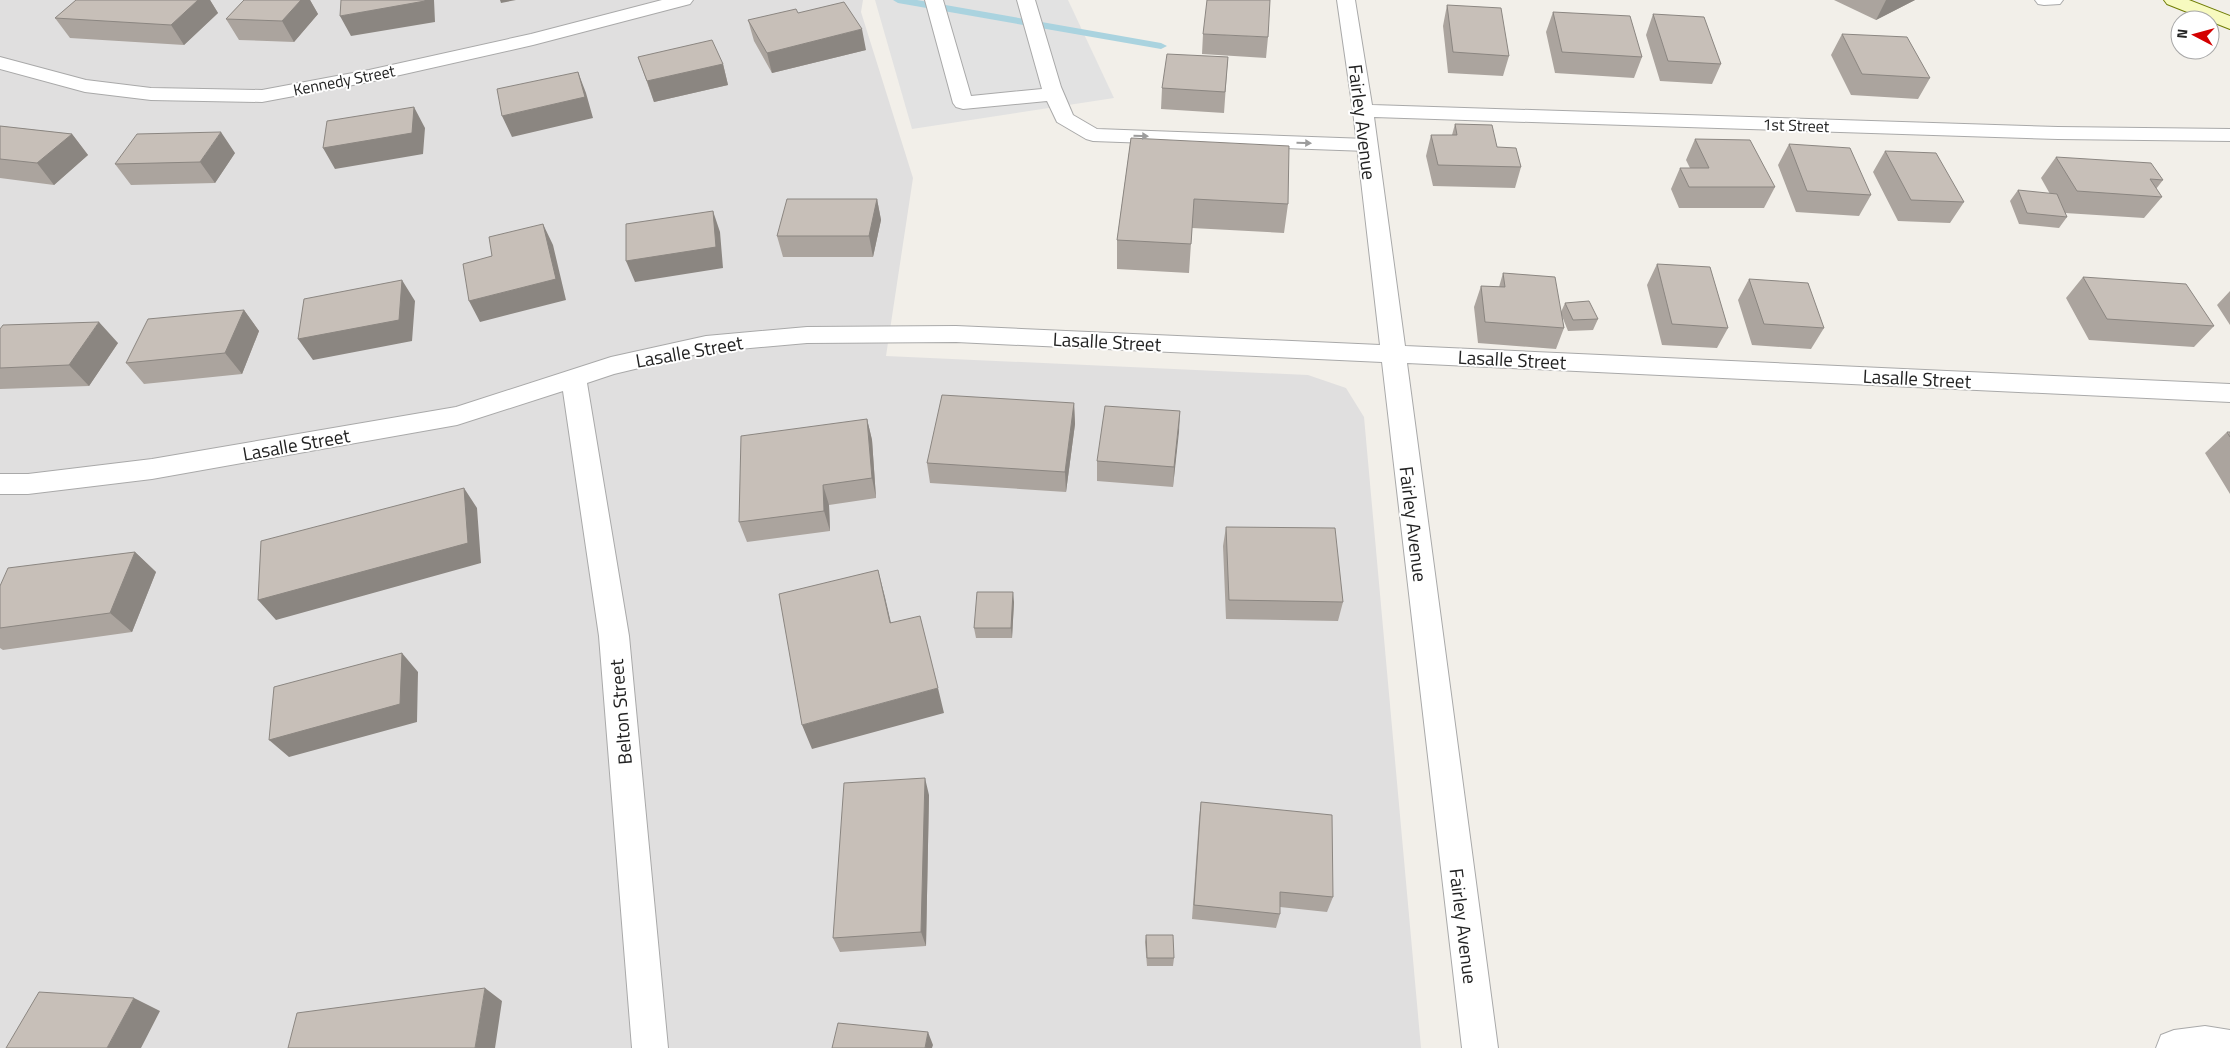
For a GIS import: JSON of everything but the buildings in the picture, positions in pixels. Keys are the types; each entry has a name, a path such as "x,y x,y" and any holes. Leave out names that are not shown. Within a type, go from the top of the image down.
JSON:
{"main road":[{"path":"2173,0 2230,23"}],"street":[{"name":"Kennedy Street","path":"0,63 85,86 150,94 262,96 379,74 533,39 684,0"},
{"path":"934,0 964,103 1054,94"},
{"path":"1026,0 1054,94 1064,118 1093,134 1367,145"},
{"name":"Fairley Avenue","path":"1346,0 1363,111 1480,1048"},
{"path":"2044,0 2054,0"},
{"name":"1st Street","path":"1363,111 2058,133 2230,135"},
{"name":"Lasalle Street","path":"0,484 28,484 152,469 458,416 611,366 706,344 807,335 956,334 2230,393"},
{"name":"Belton Street","path":"574,378 614,636 650,1048"},
{"path":"2174,1048 2205,1044 2230,1048"}],"shaded area":[{"path":"0,0 863,0 861,12 913,178 886,356 1308,375 1346,388 1364,417 1421,1048 0,1048"},
{"path":"875,0 1068,0 1114,98 912,129"}],"waterway":[{"path":"898,0 1161,46"}]}
